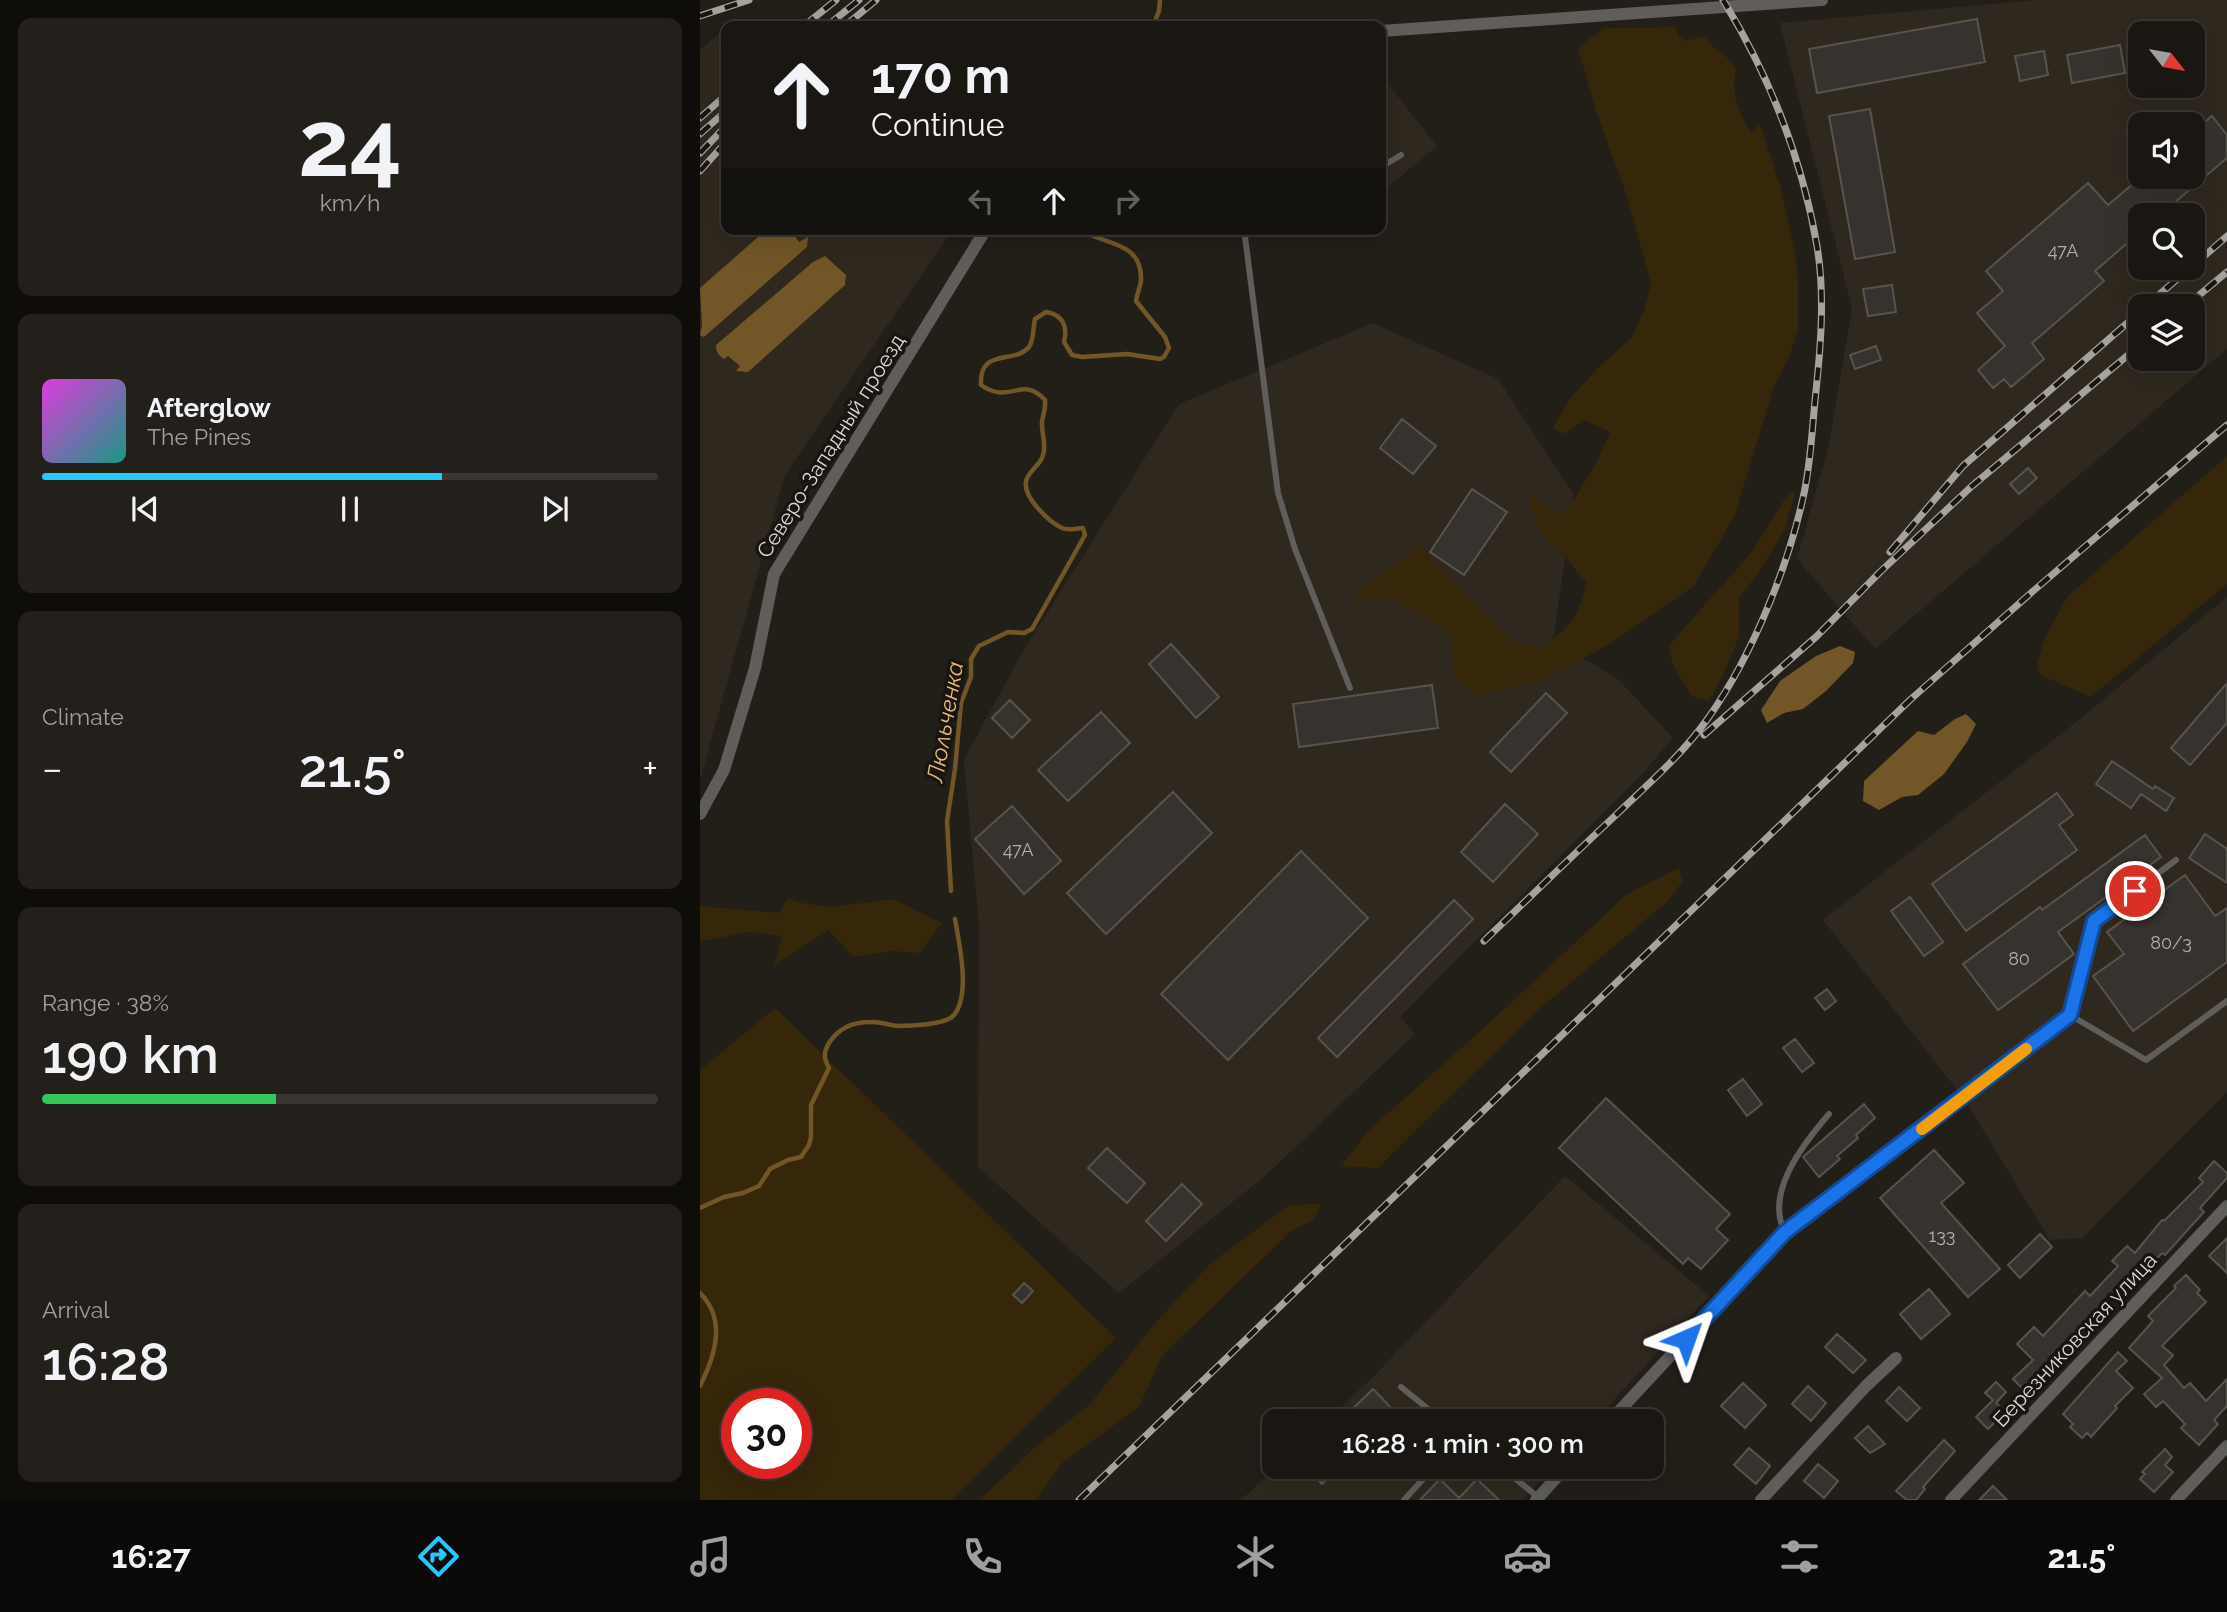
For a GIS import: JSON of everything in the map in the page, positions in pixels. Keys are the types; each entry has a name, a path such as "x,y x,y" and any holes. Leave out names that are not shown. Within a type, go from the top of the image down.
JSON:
{"street":[{"path":"1386,31 1822,0"},
{"name":"Северо-Западный проезд","path":"700,814 724,770 755,668 774,574 982,235"},
{"path":"1621,1409 1785,1232 1963,1097"},
{"name":"Березниковская улица","path":"1951,1500 2227,1206"},
{"path":"1761,1500 1866,1386 1896,1358"},
{"path":"2176,1500 2227,1446"},
{"path":"1537,1499 1555,1479"}],"lane":[{"path":"1386,164 1401,155"},
{"path":"1245,235 1278,493 1295,550 1350,688"},
{"path":"1963,1097 2070,1015 2094,921 2176,860"},
{"path":"2070,1015 2146,1060 2227,1001"},
{"path":"1785,1232 1780,1222 1778,1201 1804,1142 1829,1114"},
{"path":"1401,1387 1428,1409"},
{"path":"1404,1500 1423,1479"},
{"path":"1515,1479 1537,1499"}],"shaded area":[{"path":"2036,0 2227,0 2227,349 2205,368 2205,294 2128,294 2128,371 2201,371 1875,649 1797,559 1828,449 1852,309 1780,23"},
{"path":"1676,27 1678,36 1686,41 1704,36 1733,64 1737,69 1735,94 1744,120 1752,134 1760,124 1781,189 1793,243 1798,275 1798,329 1789,357 1774,386 1735,515 1694,586 1611,643 1543,680 1477,696 1453,676 1452,635 1395,600 1352,597 1420,544 1513,642 1542,648 1566,627 1577,613 1586,582 1540,533 1527,492 1549,509 1566,514 1599,457 1610,432 1584,420 1564,434 1553,428 1570,398 1632,337 1644,310 1651,284 1627,196 1597,114 1578,48 1604,28"},
{"path":"720,33 721,235 948,235 785,475 700,780 700,50"},
{"path":"1386,81 1437,146 1386,189"},
{"path":"760,235 794,235 799,242 808,237 807,247 704,337 700,335 700,288"},
{"path":"825,256 846,275 845,285 748,372 736,371 740,366 728,356 724,359 720,356 716,345 813,262"},
{"path":"1373,323 1498,379 1574,495 1552,648 1589,661 1619,680 1673,738 1644,772 1400,1017 1415,1034 1264,1177 1119,1293 978,1167 979,925 964,760 1023,651 1179,404"},
{"path":"2227,456 2227,584 2091,697 2040,675 2037,663 2046,635 2068,596"},
{"path":"1796,489 1785,529 1760,571 1739,598 1739,637 1724,673 1709,701 1691,696 1672,663 1669,645 1751,553 1784,500"},
{"path":"2227,597 2227,1092 2082,1238 2050,1240 1963,1097 1823,920 2070,727"},
{"path":"1840,646 1855,652 1853,663 1826,691 1803,709 1784,713 1767,723 1761,710 1780,681 1816,656"},
{"path":"1966,714 1976,724 1967,742 1944,774 1918,795 1902,797 1879,810 1863,801 1864,781 1918,731 1934,735"},
{"path":"1679,868 1683,881 1668,901 1536,1012 1378,1168 1341,1166 1369,1130 1487,1025 1627,894"},
{"path":"788,898 830,907 894,899 942,923 920,953 893,951 854,957 828,930 774,966 782,936 751,932 700,941 700,906 779,913"},
{"path":"775,1008 1116,1338 951,1500 700,1500 700,1070"},
{"path":"1565,1176 1709,1296 1606,1409 1339,1409 1373,1377"},
{"path":"1321,1204 1313,1221 1292,1230 1162,1356 1139,1407 1062,1463 1036,1500 980,1500 1033,1449 1090,1404 1157,1321 1211,1263 1289,1205"},
{"path":"1264,1479 1542,1479 1523,1500 1241,1500"}],"building":[{"path":"1977,19 1985,62 1817,93 1809,49"},
{"path":"2120,45 2125,73 2072,83 2067,55"},
{"path":"2044,51 2048,75 2020,81 2015,56"},
{"path":"1870,109 1895,252 1855,259 1829,116"},
{"path":"2212,116 2227,135 2227,158 2205,177 2205,122"},
{"path":"2088,183 2108,205 2128,188 2191,189 2174,203 2128,203 2128,242 2095,271 2104,281 2032,343 2044,359 2011,387 2004,379 1993,388 1978,370 2005,346 1977,313 2003,291 1986,271"},
{"path":"1892,285 1896,312 1868,316 1863,289"},
{"path":"1876,346 1881,360 1855,369 1850,355"},
{"path":"1402,419 1436,446 1413,474 1380,448"},
{"path":"2028,468 2037,478 2019,494 2010,484"},
{"path":"1472,489 1507,512 1464,575 1430,552"},
{"path":"1171,644 1219,697 1196,718 1149,664"},
{"path":"2227,683 2227,723 2190,765 2171,748"},
{"path":"1432,685 1438,728 1299,747 1293,704"},
{"path":"1546,693 1567,713 1511,772 1490,752"},
{"path":"1010,700 1030,720 1012,738 992,718"},
{"path":"1101,712 1130,743 1068,801 1038,770"},
{"path":"2112,761 2153,789 2155,786 2174,798 2166,811 2141,794 2131,808 2096,784"},
{"path":"1173,792 1212,833 1106,934 1067,893"},
{"path":"2057,793 2073,815 2059,825 2077,850 1966,931 1932,884"},
{"path":"1505,804 1538,834 1493,882 1461,852"},
{"path":"1012,806 1061,861 1024,894 975,839"},
{"path":"2205,834 2227,849 2227,883 2189,858"},
{"path":"2145,835 2161,857 2058,932 2074,954 1998,1010 1963,964"},
{"path":"1301,851 1368,918 1228,1060 1161,994"},
{"path":"2185,875 2215,916 2227,908 2227,962 2133,1031 2093,976 2124,954 2107,932"},
{"path":"1910,897 1943,942 1924,956 1891,911"},
{"path":"1454,900 1473,919 1337,1057 1318,1038"},
{"path":"1827,989 1836,1001 1825,1010 1815,998"},
{"path":"1795,1039 1814,1063 1802,1072 1783,1048"},
{"path":"1743,1079 1762,1104 1747,1116 1728,1090"},
{"path":"1606,1098 1730,1214 1716,1229 1728,1240 1701,1269 1688,1258 1683,1264 1559,1148"},
{"path":"1864,1104 1875,1118 1856,1135 1858,1138 1837,1156 1840,1159 1819,1177 1803,1157"},
{"path":"1107,1148 1145,1183 1127,1203 1088,1168"},
{"path":"1934,1150 1964,1183 1941,1203 2000,1269 1968,1297 1880,1198"},
{"path":"2214,1161 2227,1173 2227,1178 2200,1208 2204,1212 2165,1255 2162,1253 2137,1279 2132,1275 2085,1324 2091,1329 2075,1345 2073,1343 2025,1391 2013,1379 2033,1360 2017,1344 2034,1327 2043,1336 2085,1291 2090,1296 2118,1266 2112,1261 2127,1246 2135,1253 2162,1220 2203,1182 2199,1178"},
{"path":"1182,1184 1202,1204 1166,1241 1146,1221"},
{"path":"2040,1234 2052,1247 2020,1278 2008,1265"},
{"path":"2227,1238 2227,1273 2209,1256"},
{"path":"2186,1275 2200,1290 2197,1293 2206,1302 2162,1346 2173,1355 2164,1365 2184,1388 2190,1383 2206,1401 2227,1379 2227,1406 2214,1420 2218,1424 2199,1445 2181,1428 2185,1424 2163,1401 2156,1407 2144,1394 2162,1378 2129,1348 2153,1321 2148,1316"},
{"path":"1024,1283 1033,1291 1022,1303 1013,1295"},
{"path":"1929,1289 1950,1314 1921,1339 1900,1314"},
{"path":"1837,1334 1866,1360 1853,1373 1825,1347"},
{"path":"2118,1352 2127,1361 2116,1371 2133,1388 2091,1437 2087,1433 2082,1438 2070,1427 2073,1424 2063,1414"},
{"path":"1996,1382 2006,1392 1996,1403 2005,1412 1988,1429 1976,1417 1993,1400 1985,1393"},
{"path":"1743,1383 1766,1405 1745,1428 1721,1406"},
{"path":"1808,1386 1826,1403 1811,1421 1792,1404"},
{"path":"1899,1387 1920,1408 1907,1421 1886,1401"},
{"path":"1373,1389 1392,1409 1352,1409"},
{"path":"1868,1426 1885,1444 1870,1453 1855,1438"},
{"path":"1944,1440 1955,1451 1923,1487 1925,1489 1916,1500 1907,1500 1896,1491"},
{"path":"1749,1448 1770,1466 1756,1484 1734,1465"},
{"path":"2165,1449 2172,1457 2165,1465 2173,1472 2154,1492 2140,1479 2145,1474 2142,1472"},
{"path":"1818,1464 1838,1481 1824,1498 1804,1481"},
{"path":"1440,1479 1459,1498 1477,1479 1499,1500 1420,1500"},
{"path":"1993,1486 2007,1500 1979,1500"}],"waterway":[{"name":"Люльченка","path":"1155,21 1160,0"},
{"name":"Люльченка","path":"951,891 947,821 961,703 971,677 971,659 979,646 1008,632 1024,633 1032,629 1085,535 1083,528 1065,529 1050,520 1033,502 1026,488 1027,478 1042,459 1044,451 1042,422 1045,400 1029,390 1000,393 991,391 981,385 982,373 991,361 1015,355 1029,347 1035,319 1046,312 1057,316 1063,322 1064,342 1072,355 1082,357 1127,354 1160,359 1169,348 1165,337 1136,301 1141,279 1140,266 1135,257 1119,245 1092,235"},
{"name":"Люльченка","path":"700,1208 759,1186 770,1169 801,1157 811,1137 811,1105 829,1068 825,1053 829,1043 841,1030 864,1022 897,1026 927,1024 943,1021 954,1015 959,1006 963,982 955,919"},
{"name":"Люльченка","path":"700,1293 708,1304 716,1326 714,1351 700,1386"}],"railway":[{"path":"700,16 749,0"},
{"path":"810,21 836,0"},
{"path":"833,21 859,0"},
{"path":"851,21 876,0"},
{"path":"1484,941 1660,773 1700,729 1734,678 1749,649 1775,588 1796,527 1808,472 1819,355 1822,300 1817,246 1802,181 1782,118 1755,58 1723,0"},
{"path":"700,118 721,99"},
{"path":"700,134 721,115"},
{"path":"700,153 721,131"},
{"path":"700,171 721,148"},
{"path":"2205,255 2227,236"},
{"path":"2200,294 2227,272"},
{"path":"2160,294 2176,280"},
{"path":"1890,552 1963,466 2128,322"},
{"path":"1704,735 1817,636 1880,572 1972,486 2128,355"},
{"path":"1079,1500 1911,699 2227,425"}],"slow traffic":[{"path":"1922,1129 2026,1049"}],"route":[{"path":"1686,1339 1785,1232 2070,1015 2094,921 2135,891"}]}
